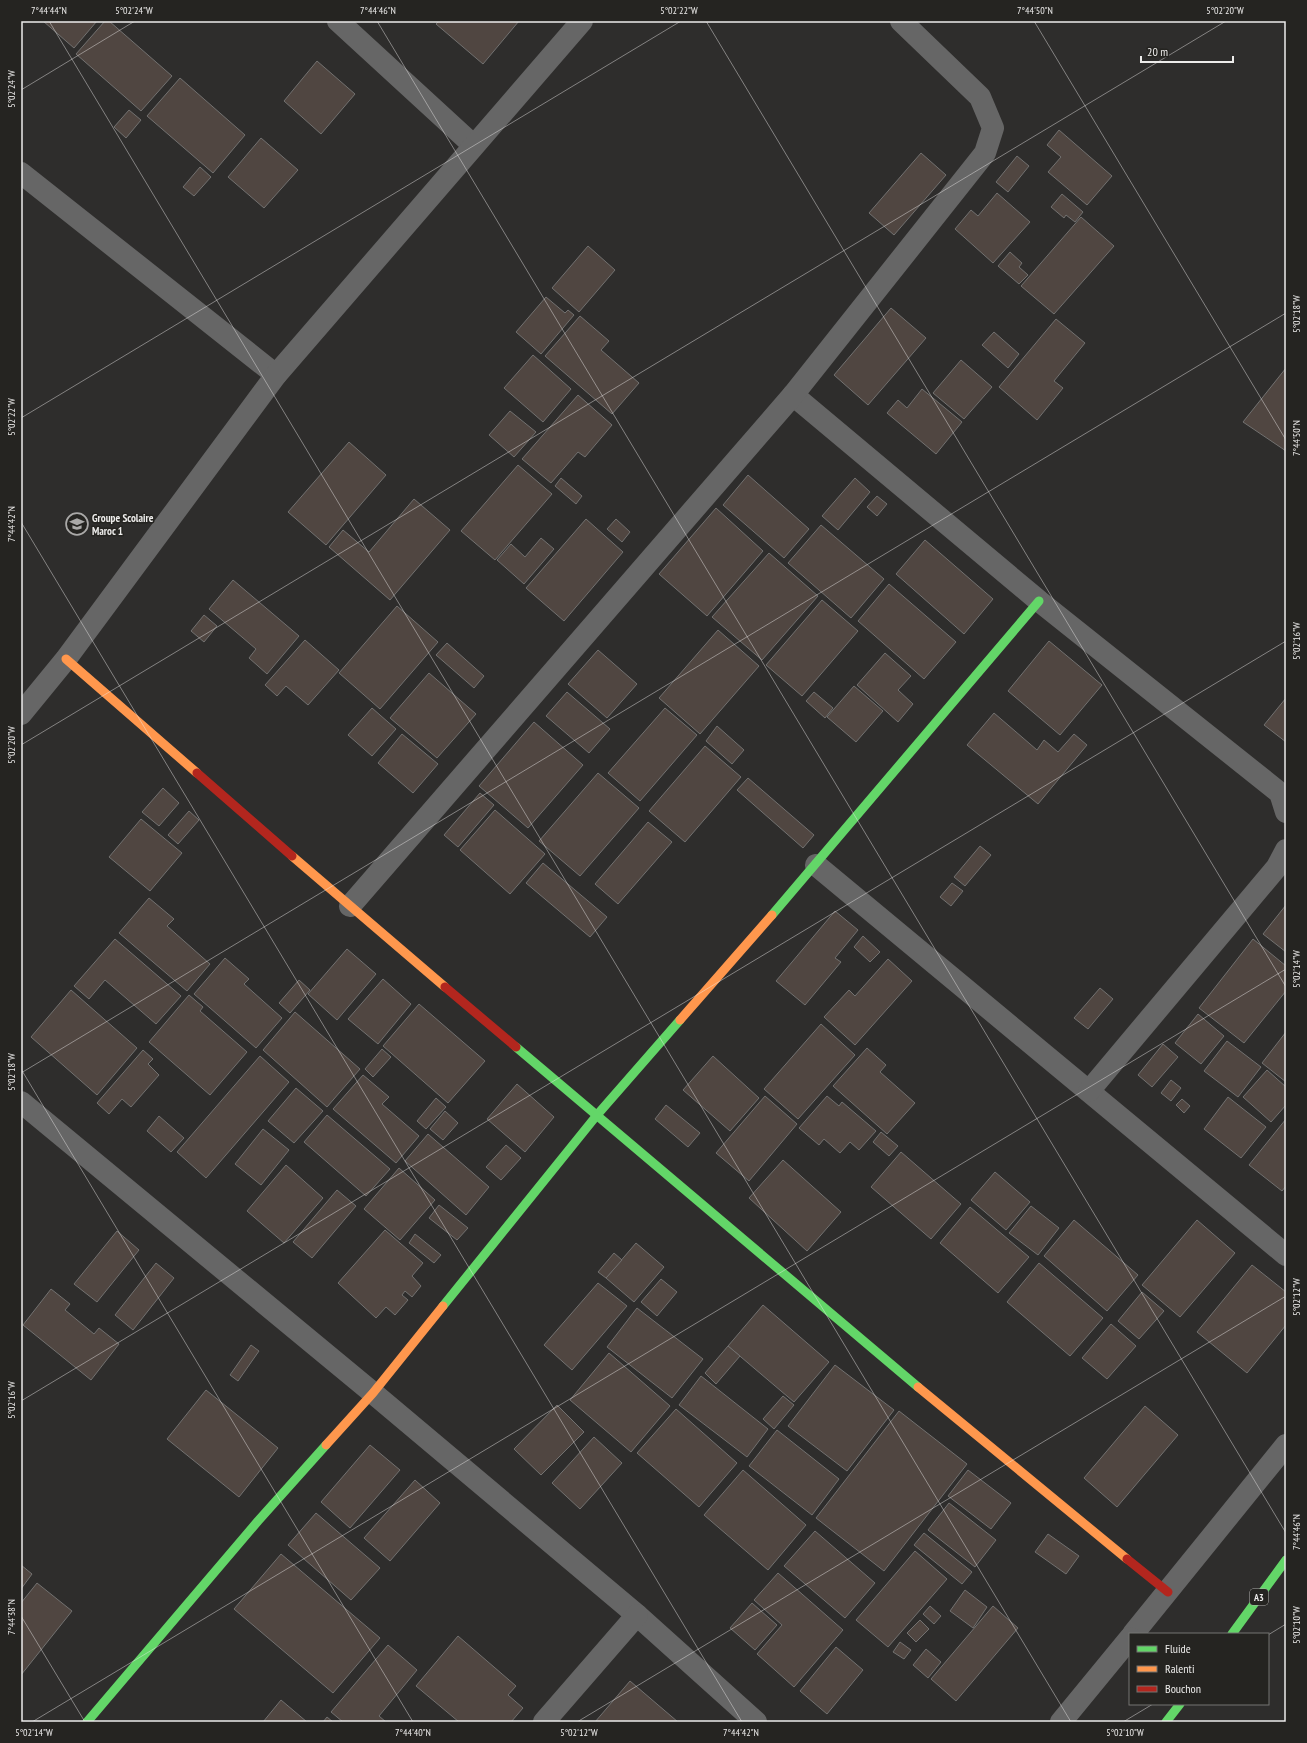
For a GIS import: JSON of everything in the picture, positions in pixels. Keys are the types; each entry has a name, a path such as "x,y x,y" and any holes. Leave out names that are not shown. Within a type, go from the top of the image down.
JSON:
{"main road":[{"path":"87,1722 258,1521 373,1393 597,1115 816,865 1039,601"},
{"path":"66,659 350,906 883,1359 1168,1592"},
{"name":"A3","path":"1233,1633 1286,1560"},
{"path":"1166,1722 1179,1705"}],"street":[{"path":"338,21 473,145"},
{"path":"21,714 66,659 276,375 473,145 582,21"},
{"path":"350,906 793,395 984,153 993,128 980,97 901,21"},
{"path":"21,174 276,375"},
{"path":"793,395 1039,601 1280,793 1286,812"},
{"path":"1089,1090 1277,867 1286,850"},
{"path":"816,865 1286,1255"},
{"path":"21,1102 373,1393 637,1615 756,1722"},
{"path":"1134,1633 1286,1445"},
{"path":"544,1722 637,1615"},
{"path":"1061,1722 1129,1639"}],"building":[{"path":"43,21 97,21 74,48"},
{"path":"105,21 109,21 172,76 141,111 76,54"},
{"path":"439,21 519,21 483,64 436,24"},
{"path":"317,61 355,94 321,134 284,101"},
{"path":"180,78 245,135 213,173 147,116"},
{"path":"129,110 141,120 126,138 114,127"},
{"path":"1059,130 1112,176 1087,205 1048,172 1061,157 1047,145"},
{"path":"261,138 298,170 264,208 228,177"},
{"path":"921,153 946,175 894,235 869,213"},
{"path":"1017,156 1029,166 1008,192 996,182"},
{"path":"200,167 211,177 194,196 183,187"},
{"path":"997,193 1030,222 993,263 955,229 971,210 978,216"},
{"path":"1062,194 1083,212 1075,222 1066,215 1064,218 1051,207"},
{"path":"1081,217 1114,246 1054,314 1021,286"},
{"path":"588,246 615,270 579,312 552,288"},
{"path":"1010,252 1022,263 1019,267 1028,275 1019,284 998,266"},
{"path":"546,297 565,313 568,310 574,315 541,354 516,332"},
{"path":"891,308 926,338 868,405 834,375"},
{"path":"580,316 609,341 601,350 639,383 612,414 545,356"},
{"path":"1056,319 1085,343 1054,381 1063,388 1037,420 999,387"},
{"path":"994,332 1019,354 1008,368 982,345"},
{"path":"533,355 571,389 543,422 504,388"},
{"path":"961,360 992,387 964,419 933,393"},
{"path":"1286,368 1286,451 1243,422"},
{"path":"922,389 962,422 936,454 887,413 898,400 907,408"},
{"path":"578,395 612,425 585,457 578,452 551,483 522,459"},
{"path":"510,411 536,432 514,457 489,435"},
{"path":"349,442 386,475 326,545 288,512"},
{"path":"518,465 552,494 495,560 461,531"},
{"path":"748,475 809,529 784,558 723,505"},
{"path":"561,478 582,496 576,504 555,486"},
{"path":"855,478 870,492 838,530 822,516"},
{"path":"877,496 887,504 877,516 867,507"},
{"path":"414,499 450,530 390,600 329,547 343,530 369,552"},
{"path":"716,508 763,551 707,616 659,574"},
{"path":"586,519 623,552 564,621 526,588"},
{"path":"616,519 630,532 622,542 607,529"},
{"path":"821,525 884,579 851,618 788,563"},
{"path":"541,538 554,549 524,584 497,560 511,544 525,557"},
{"path":"925,540 993,599 964,634 896,574"},
{"path":"769,553 818,596 762,660 712,617"},
{"path":"233,580 299,636 267,674 249,658 256,649 209,609"},
{"path":"889,584 956,642 924,679 858,621"},
{"path":"822,600 858,631 802,696 766,665"},
{"path":"397,606 438,642 380,709 339,673"},
{"path":"204,615 217,626 204,642 191,631"},
{"path":"718,630 759,666 700,734 659,698"},
{"path":"305,640 339,670 308,705 286,686 277,696 265,685"},
{"path":"1049,641 1102,685 1060,735 1008,691"},
{"path":"447,643 484,676 474,688 436,655"},
{"path":"598,650 637,684 607,718 568,684"},
{"path":"885,653 911,676 898,690 913,704 898,722 857,685"},
{"path":"429,673 476,714 437,758 390,718"},
{"path":"854,686 883,711 856,742 827,717"},
{"path":"567,692 610,729 589,753 546,716"},
{"path":"814,692 833,708 825,718 806,701"},
{"path":"1286,698 1286,742 1264,725"},
{"path":"372,708 396,729 372,756 348,735"},
{"path":"665,708 697,735 640,801 608,773"},
{"path":"994,713 1037,750 1044,740 1058,752 1074,734 1087,745 1038,804 967,745"},
{"path":"534,722 583,765 528,828 479,786"},
{"path":"717,726 744,750 732,764 706,741"},
{"path":"402,734 438,764 413,793 378,763"},
{"path":"705,746 741,777 685,842 649,811"},
{"path":"598,773 639,808 580,876 539,841"},
{"path":"748,778 814,835 803,848 737,790"},
{"path":"163,788 179,803 159,826 142,812"},
{"path":"480,793 494,805 458,847 444,835"},
{"path":"495,810 545,854 510,894 460,850"},
{"path":"189,811 199,820 178,844 168,835"},
{"path":"141,819 182,853 150,891 109,857"},
{"path":"648,822 672,842 618,904 595,884"},
{"path":"980,846 991,855 965,886 954,877"},
{"path":"543,863 607,917 590,937 526,883"},
{"path":"952,883 963,891 951,906 940,897"},
{"path":"149,898 174,919 167,926 210,964 187,991 119,933"},
{"path":"1286,905 1286,952 1263,934"},
{"path":"835,911 858,930 835,958 841,962 805,1005 776,981"},
{"path":"863,936 880,952 870,962 854,947"},
{"path":"115,939 181,996 156,1024 105,980 89,999 74,986"},
{"path":"1253,939 1286,966 1286,991 1244,1043 1199,1008"},
{"path":"347,949 376,974 337,1020 308,994"},
{"path":"225,958 249,979 244,984 282,1018 256,1048 194,994"},
{"path":"888,959 912,981 855,1045 824,1017 849,990 855,996"},
{"path":"383,979 411,1004 378,1044 348,1019"},
{"path":"299,980 310,990 290,1013 279,1003"},
{"path":"1100,988 1113,999 1088,1029 1074,1018"},
{"path":"71,990 137,1048 97,1095 31,1037"},
{"path":"189,995 203,1007 200,1011 247,1052 210,1095 149,1042"},
{"path":"419,1004 485,1061 448,1103 383,1046"},
{"path":"295,1012 360,1069 327,1107 263,1050"},
{"path":"1198,1014 1224,1036 1201,1064 1175,1043"},
{"path":"821,1024 855,1055 798,1119 764,1089"},
{"path":"1286,1032 1286,1082 1262,1063"},
{"path":"1227,1041 1261,1067 1238,1097 1204,1071"},
{"path":"1163,1044 1178,1057 1152,1087 1138,1075"},
{"path":"867,1048 886,1065 880,1072 915,1103 887,1134 833,1086"},
{"path":"382,1049 391,1057 373,1077 365,1069"},
{"path":"143,1050 153,1059 148,1064 159,1075 131,1107 122,1099 109,1114 97,1103"},
{"path":"260,1056 289,1082 206,1178 177,1152"},
{"path":"713,1056 759,1098 730,1131 683,1090"},
{"path":"1267,1070 1286,1087 1286,1105 1271,1122 1243,1097"},
{"path":"363,1075 389,1097 382,1104 419,1136 396,1163 333,1109"},
{"path":"1171,1080 1181,1088 1171,1101 1161,1093"},
{"path":"517,1084 554,1117 525,1152 487,1119"},
{"path":"296,1088 323,1111 294,1143 268,1121"},
{"path":"765,1096 797,1124 749,1181 716,1153"},
{"path":"827,1096 839,1106 842,1102 876,1131 859,1150 850,1142 840,1153 824,1139 819,1145 799,1128"},
{"path":"1228,1097 1266,1127 1241,1158 1204,1129"},
{"path":"436,1098 446,1107 426,1129 417,1121"},
{"path":"1182,1099 1190,1106 1184,1113 1176,1105"},
{"path":"666,1105 700,1133 688,1147 655,1119"},
{"path":"445,1111 458,1123 443,1140 430,1129"},
{"path":"327,1115 390,1169 366,1196 304,1142"},
{"path":"159,1116 184,1138 171,1152 147,1131"},
{"path":"1286,1119 1286,1186 1282,1191 1249,1165"},
{"path":"263,1129 289,1150 261,1185 235,1164"},
{"path":"881,1132 898,1146 889,1156 873,1142"},
{"path":"428,1134 489,1187 466,1215 405,1161"},
{"path":"506,1145 521,1158 501,1180 486,1167"},
{"path":"901,1152 961,1204 931,1239 871,1187"},
{"path":"783,1160 841,1212 807,1251 749,1198"},
{"path":"286,1165 323,1198 284,1243 247,1211"},
{"path":"399,1168 435,1200 400,1240 364,1209"},
{"path":"995,1172 1030,1202 1006,1230 971,1200"},
{"path":"337,1190 356,1206 312,1258 293,1242"},
{"path":"439,1205 468,1228 457,1240 429,1218"},
{"path":"1031,1206 1059,1228 1038,1255 1009,1233"},
{"path":"970,1207 1029,1257 998,1293 940,1243"},
{"path":"1074,1220 1138,1275 1107,1311 1044,1256"},
{"path":"1197,1220 1235,1253 1180,1317 1142,1285"},
{"path":"385,1230 423,1263 412,1276 421,1286 412,1297 405,1291 402,1295 408,1300 395,1315 386,1307 376,1318 338,1283"},
{"path":"117,1231 139,1250 97,1302 74,1284"},
{"path":"415,1234 441,1255 434,1263 409,1243"},
{"path":"636,1243 664,1267 634,1302 606,1278"},
{"path":"614,1253 622,1260 606,1278 598,1272"},
{"path":"156,1263 174,1278 133,1330 115,1315"},
{"path":"1039,1263 1103,1318 1070,1356 1007,1302"},
{"path":"1252,1265 1286,1292 1286,1325 1247,1373 1197,1332"},
{"path":"661,1279 677,1292 657,1316 641,1302"},
{"path":"598,1283 627,1306 572,1370 544,1345"},
{"path":"51,1289 70,1304 65,1310 94,1334 99,1328 119,1344 91,1380 23,1325"},
{"path":"1142,1292 1164,1311 1139,1339 1118,1321"},
{"path":"763,1305 829,1362 794,1402 728,1346"},
{"path":"637,1308 703,1359 672,1398 607,1347"},
{"path":"1111,1324 1136,1346 1107,1379 1082,1358"},
{"path":"251,1345 259,1351 238,1381 230,1375"},
{"path":"728,1346 740,1356 716,1384 705,1373"},
{"path":"609,1353 670,1406 631,1452 570,1400"},
{"path":"835,1365 894,1410 847,1471 788,1426"},
{"path":"701,1376 768,1429 747,1457 679,1405"},
{"path":"206,1390 278,1448 239,1497 167,1439"},
{"path":"783,1396 794,1405 774,1429 763,1419"},
{"path":"557,1405 584,1432 541,1475 514,1449"},
{"path":"1145,1406 1178,1435 1117,1507 1084,1478"},
{"path":"676,1409 737,1463 699,1507 637,1453"},
{"path":"899,1411 967,1464 884,1571 816,1518"},
{"path":"777,1430 839,1479 812,1515 749,1466"},
{"path":"594,1437 622,1463 580,1509 552,1483"},
{"path":"370,1445 400,1470 350,1528 321,1502"},
{"path":"743,1470 806,1525 768,1570 704,1515"},
{"path":"968,1470 1011,1503 991,1529 948,1496"},
{"path":"415,1480 440,1503 390,1561 364,1538"},
{"path":"949,1503 996,1540 975,1567 928,1530"},
{"path":"316,1513 380,1568 351,1600 288,1545"},
{"path":"815,1531 875,1583 845,1618 784,1566"},
{"path":"924,1533 972,1572 962,1584 914,1545"},
{"path":"1048,1534 1079,1556 1066,1574 1035,1552"},
{"path":"915,1551 947,1579 888,1647 856,1620"},
{"path":"281,1554 380,1638 333,1693 234,1609"},
{"path":"21,1565 32,1574 21,1589"},
{"path":"778,1573 843,1630 794,1687 757,1654 782,1625 754,1600"},
{"path":"37,1583 72,1611 21,1675 21,1603"},
{"path":"965,1590 987,1607 973,1628 950,1611"},
{"path":"752,1603 777,1625 755,1650 730,1628"},
{"path":"930,1606 941,1616 934,1624 923,1614"},
{"path":"993,1606 1018,1628 956,1701 931,1679"},
{"path":"920,1620 929,1629 916,1642 907,1633"},
{"path":"458,1636 516,1686 508,1695 523,1708 511,1722 459,1722 416,1686"},
{"path":"900,1642 911,1650 904,1659 893,1652"},
{"path":"388,1645 417,1670 379,1716 386,1722 343,1722 331,1712"},
{"path":"836,1647 863,1670 827,1714 800,1691"},
{"path":"926,1649 941,1662 928,1678 913,1665"},
{"path":"630,1681 678,1722 595,1722"},
{"path":"281,1700 307,1722 263,1722"},
{"path":"327,1717 333,1722 323,1722"}],"traffic: fast":[{"path":"772,915 1039,601"},
{"path":"443,1306 597,1115 680,1020"},
{"path":"516,1047 918,1387"},
{"path":"87,1722 258,1521 326,1445"},
{"path":"1233,1633 1286,1560"},
{"path":"1166,1722 1179,1705"}],"traffic: slow":[{"path":"66,659 197,773"},
{"path":"292,856 445,987"},
{"path":"680,1020 772,915"},
{"path":"326,1445 373,1393 443,1306"},
{"path":"918,1387 1127,1559"}],"traffic: jam":[{"path":"197,773 292,856"},
{"path":"445,987 516,1047"},
{"path":"1127,1559 1168,1592"}],"place":[{"name":"Groupe Scolaire Maroc 1","path":"77,524"}]}
